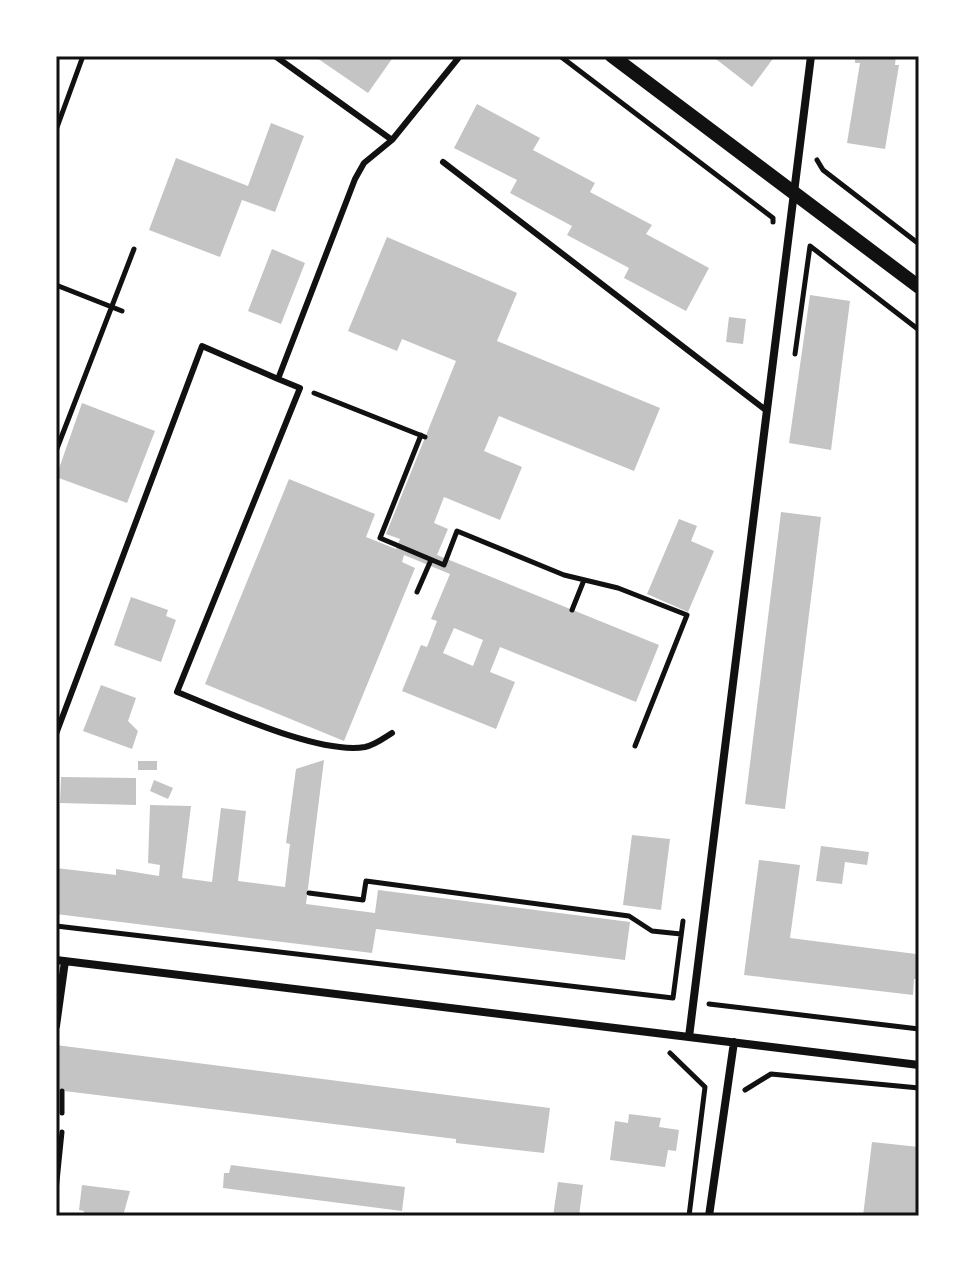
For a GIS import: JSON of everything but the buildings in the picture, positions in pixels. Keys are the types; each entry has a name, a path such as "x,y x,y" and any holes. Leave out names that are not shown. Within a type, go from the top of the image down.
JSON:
{"street":[{"path":"612,56 919,287"},
{"path":"689,1037 811,56"},
{"path":"56,1026 61,960 919,1065"},
{"path":"709,1216 734,1042"}],"lane":[{"path":"275,56 392,140"},
{"path":"278,379 355,179 364,163 392,140 460,56"},
{"path":"443,162 767,411"},
{"path":"56,734 202,346 300,388 177,692 270,729 342,748 368,747 392,733"}],"path":[{"path":"56,130 83,56"},
{"path":"560,56 773,218"},
{"path":"819,147 817,160 823,170 919,244"},
{"path":"810,246 919,330"},
{"path":"56,451 134,249"},
{"path":"56,285 122,311"},
{"path":"300,388 423,436 380,538 444,565 457,531 564,575 618,588 687,615 635,746"},
{"path":"417,592 431,560"},
{"path":"572,610 584,580"},
{"path":"309,893 363,900 366,881 629,916 652,931 681,934"},
{"path":"56,926 673,998"},
{"path":"703,1003 919,1029"},
{"path":"666,1048 705,1087 689,1216"},
{"path":"743,1091 771,1074 919,1088"},
{"path":"62,1091 62,1113"},
{"path":"56,1191 62,1132"}]}
